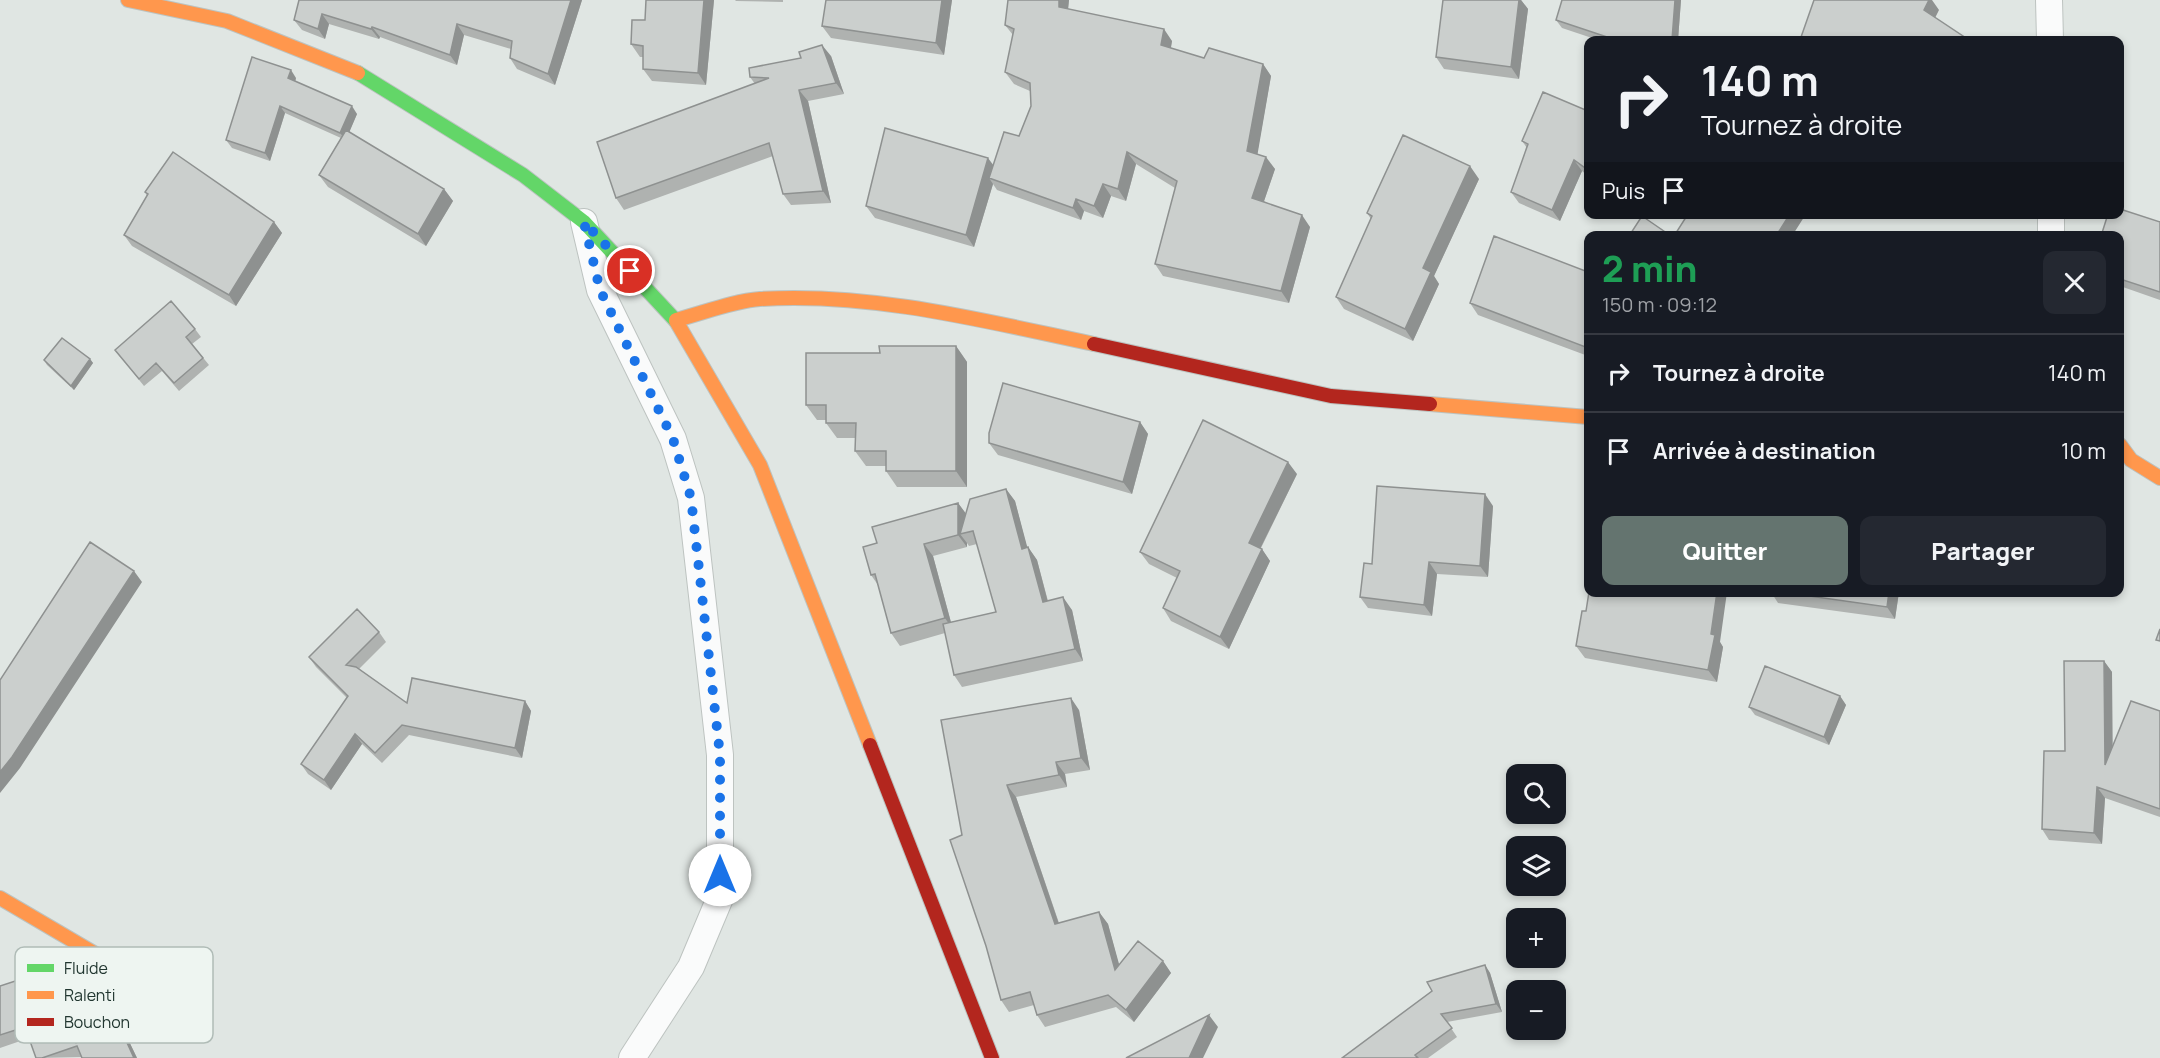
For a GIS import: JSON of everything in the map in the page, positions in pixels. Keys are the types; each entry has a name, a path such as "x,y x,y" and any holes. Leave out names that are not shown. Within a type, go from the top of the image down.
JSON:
{"street":[{"path":"128,0 227,21 366,76 523,175 584,222 676,320 760,465 992,1058"},
{"path":"2049,0 2050,36"},
{"path":"584,222 600,290 673,439 691,498 720,755 720,898 691,967 632,1058"},
{"path":"676,320 758,299 856,300 1013,327 1330,396 1584,417"},
{"path":"2124,456 2160,478"},
{"path":"0,898 84,947"}],"building":[{"path":"299,0 571,0 548,74 510,58 512,41 457,24 450,55 372,27 371,29 322,14 318,29 294,20"},
{"path":"646,0 704,0 698,73 643,69 643,46 631,44 632,20 645,20"},
{"path":"826,0 942,0 936,43 822,26"},
{"path":"1008,0 1059,0 1059,7 1164,29 1161,45 1204,58 1209,48 1263,64 1247,151 1266,157 1252,198 1302,215 1281,291 1155,264 1177,181 1127,152 1118,189 1103,184 1094,206 1076,199 1073,208 989,178 1004,132 1019,136 1031,106 1030,83 1005,72 1014,29 1005,25"},
{"path":"1443,0 1519,0 1511,67 1436,57"},
{"path":"1562,0 1675,0 1672,36 1604,36 1556,20"},
{"path":"1814,0 1929,0 1924,10 1963,36 1801,36"},
{"path":"822,45 836,83 799,90 823,191 783,194 769,143 616,198 597,142 769,78 750,77 749,68 801,58 799,52"},
{"path":"252,57 291,70 288,78 352,106 340,133 280,106 265,153 226,140"},
{"path":"1543,92 1584,109 1584,167 1574,160 1552,210 1511,192 1528,144 1522,141"},
{"path":"885,128 988,158 966,235 866,206"},
{"path":"346,130 444,189 418,234 319,175"},
{"path":"1403,135 1470,166 1423,268 1431,272 1405,329 1336,297 1372,216 1367,213"},
{"path":"173,152 274,222 229,295 124,235 148,194 145,192"},
{"path":"2124,210 2160,222 2160,292 2124,280 2124,231 2103,231 2106,219 2124,219"},
{"path":"1640,219 1646,219 1664,231 1632,231"},
{"path":"1685,219 1787,219 1779,231 1677,231"},
{"path":"1494,236 1584,270 1584,346 1470,303"},
{"path":"171,301 195,329 186,337 203,358 174,383 156,363 139,379 115,350"},
{"path":"62,338 90,359 71,386 44,360"},
{"path":"879,346 956,346 956,471 886,471 886,451 855,451 856,423 826,423 826,405 806,405 806,353 880,353"},
{"path":"1003,383 1140,422 1123,482 989,443 989,433"},
{"path":"1203,420 1288,462 1249,543 1262,549 1220,637 1163,608 1180,571 1140,552"},
{"path":"1377,486 1485,494 1480,566 1429,562 1424,605 1360,597 1364,563 1372,564"},
{"path":"1006,489 1022,549 1028,547 1043,602 1063,597 1075,649 954,675 943,624 996,612 973,531 960,534 970,499"},
{"path":"958,503 958,535 924,544 945,618 891,633 875,574 871,575 863,547 877,543 872,527"},
{"path":"90,542 134,571 0,772 0,680"},
{"path":"1588,597 1716,597 1711,634 1715,635 1708,670 1576,646 1582,611 1586,611"},
{"path":"1816,597 1888,597 1887,607"},
{"path":"357,609 379,632 346,665 356,667 407,703 412,678 525,701 515,748 402,725 375,753 355,734 324,780 301,764 348,696 309,657"},
{"path":"2160,629 2160,641 2156,640"},
{"path":"2064,661 2104,661 2105,765 2131,701 2160,711 2160,809 2097,787 2094,833 2042,829 2044,751 2065,751"},
{"path":"1765,666 1840,696 1824,737 1749,707"},
{"path":"1071,698 1081,758 1056,762 1059,775 1007,785 1055,924 1099,912 1115,970 1138,941 1163,961 1126,1010 1108,995 1037,1015 1030,992 1001,1000 986,946 950,840 962,835 941,720"},
{"path":"1485,965 1496,1004 1441,1014 1452,1028 1415,1055 1418,1058 1342,1058 1432,991 1427,982"},
{"path":"15,981 15,1030 0,1035 0,986"},
{"path":"1209,1015 1189,1058 1126,1058"},
{"path":"31,1043 127,1043 134,1058 82,1058 77,1046 36,1058"}],"traffic: fast":[{"path":"358,73 523,175 584,222 676,321"}],"traffic: slow":[{"path":"128,0 227,21 358,73"},
{"path":"676,320 750,300 802,298 844,300 928,310 1094,344"},
{"path":"676,321 760,465 870,745"},
{"path":"1430,404 1584,417"},
{"path":"2124,450 2131,460 2160,478"},
{"path":"0,898 84,947"}],"traffic: jam":[{"path":"1094,344 1331,396 1430,404"},
{"path":"870,745 992,1058"}],"route":[{"path":"630,271 584,222 600,290 673,439 691,498 720,755 720,875"}]}
